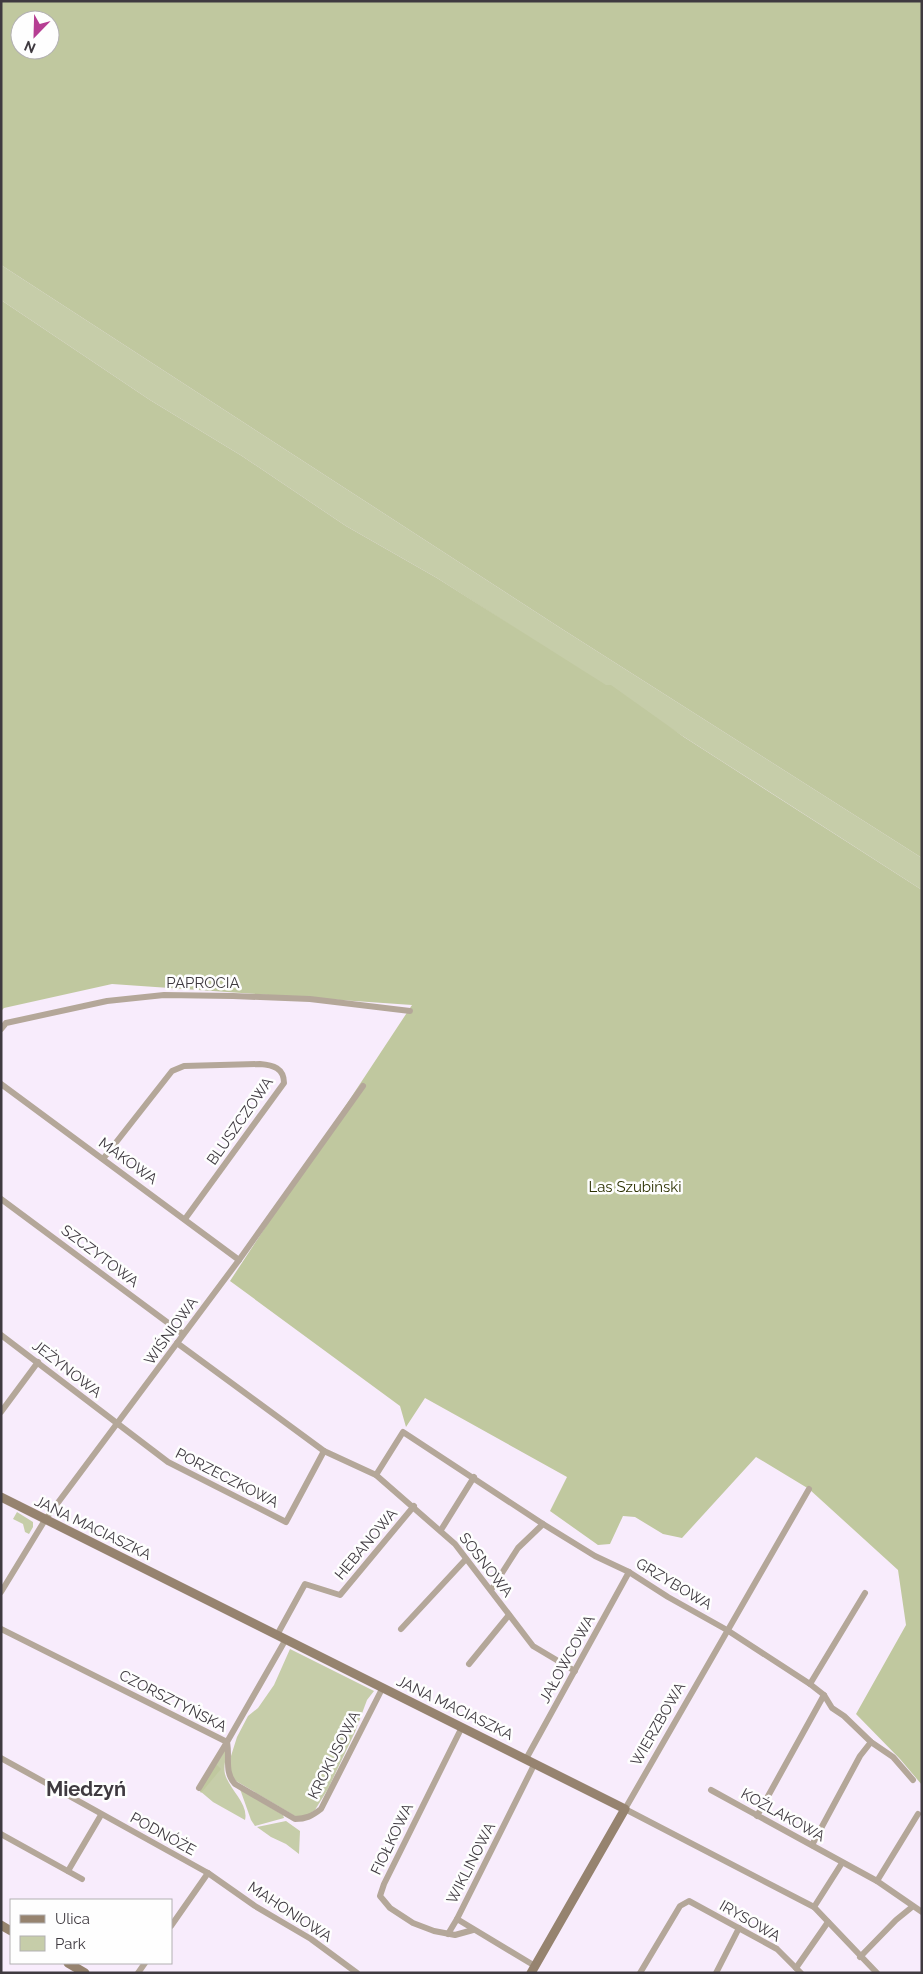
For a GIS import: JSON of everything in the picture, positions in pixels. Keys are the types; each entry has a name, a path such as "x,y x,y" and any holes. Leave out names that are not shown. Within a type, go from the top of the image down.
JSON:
{"street":[{"name":"PAPROCIA","path":"1,1029 6,1023 107,1001 164,995 310,999 410,1011"},
{"name":"BLUSZCZOWA","path":"103,1159 172,1070 184,1066 260,1064 271,1065 280,1070 284,1076 284,1083 185,1219"},
{"name":"MAKOWA","path":"1,1084 239,1260"},
{"name":"WIŚNIOWA","path":"2,1588 46,1520 239,1260 363,1086"},
{"name":"SZCZYTOWA","path":"1,1199 183,1334"},
{"name":"JEŻYNOWA","path":"1,1335 117,1424"},
{"path":"177,1344 324,1451 376,1475"},
{"path":"2,1410 38,1362"},
{"name":"PORZECZKOWA","path":"117,1424 168,1462 286,1522 324,1451"},
{"name":"GRZYBOWA","path":"376,1475 403,1432 543,1524 595,1556 629,1572 668,1597 727,1630 810,1684 824,1695 832,1708 844,1716 871,1742 894,1757 913,1780"},
{"name":"SOSNOWA","path":"376,1475 414,1506 455,1544 533,1646 576,1671"},
{"path":"441,1530 474,1477"},
{"name":"WIERZBOWA","path":"533,1969 809,1489"},
{"name":"JANA MACIASZKA","path":"1,1497 462,1726 814,1907 877,1973"},
{"name":"HEBANOWA","path":"277,1635 305,1584 340,1595 414,1506"},
{"path":"491,1590 518,1548 543,1524"},
{"path":"401,1629 466,1559"},
{"name":"JAŁOWCOWA","path":"530,1761 629,1572"},
{"path":"810,1684 865,1593"},
{"path":"469,1664 508,1615"},
{"name":"CZORSZTYŃSKA","path":"1,1629 227,1742 286,1640"},
{"name":"KROKUSOWA","path":"227,1742 229,1752 227,1771 235,1784 295,1819 304,1819 321,1809 383,1687"},
{"path":"758,1816 824,1695"},
{"name":"FIOŁKOWA","path":"462,1726 384,1884 380,1896 390,1908 413,1923 434,1931 455,1935 473,1930"},
{"path":"199,1788 227,1742"},
{"path":"812,1845 860,1756 871,1742"},
{"name":"PODNÓŻE","path":"1,1758 208,1874"},
{"name":"WIKLINOWA","path":"530,1761 457,1919 533,1969"},
{"name":"KOŹLAKOWA","path":"711,1790 877,1881 922,1912"},
{"path":"877,1881 918,1814"},
{"path":"68,1871 101,1815"},
{"path":"1,1834 82,1879"},
{"path":"814,1907 842,1863"},
{"path":"172,1925 208,1874"},
{"name":"MAHONIOWA","path":"208,1874 255,1906 311,1938 357,1973"},
{"name":"IRYSOWA","path":"640,1973 680,1906 689,1902 777,1949 798,1970 828,1922"},
{"path":"860,1957 912,1906"},
{"path":"448,1934 457,1919"},
{"path":"716,1973 739,1928"},
{"path":"70,1964 86,1973"}],"green space":[{"path":"1,1 922,1 922,858 562,629 1,265"},
{"path":"1,265 562,629 922,858 922,890 437,578 346,526 242,456 150,400 1,300"},
{"name":"Las Szubiński","path":"1,300 150,400 242,456 346,526 437,578 606,685 611,685 684,737 922,890 922,1785 900,1759 856,1714 906,1625 898,1570 809,1489 756,1457 682,1538 663,1534 635,1517 623,1516 610,1544 598,1545 550,1511 567,1477 425,1398 406,1427 400,1406 230,1281 412,1005 112,984 4,1008 1,1011"},
{"path":"17,1512 33,1522 33,1527 29,1534 25,1532 23,1524 13,1519"},
{"path":"290,1649 374,1691 367,1700 355,1732 328,1789 315,1810 305,1817 295,1816 236,1781 229,1772 231,1756 237,1737 248,1716 258,1708 274,1685"},
{"path":"225,1750 225,1774 244,1808 245,1820 213,1802 200,1791"},
{"path":"215,1763 221,1769 201,1793 200,1791"},
{"path":"240,1789 283,1815 284,1818 255,1826"},
{"path":"286,1821 300,1831 299,1854 257,1827"}],"district":[{"name":"Miedzyń","path":"86,1789"}]}
